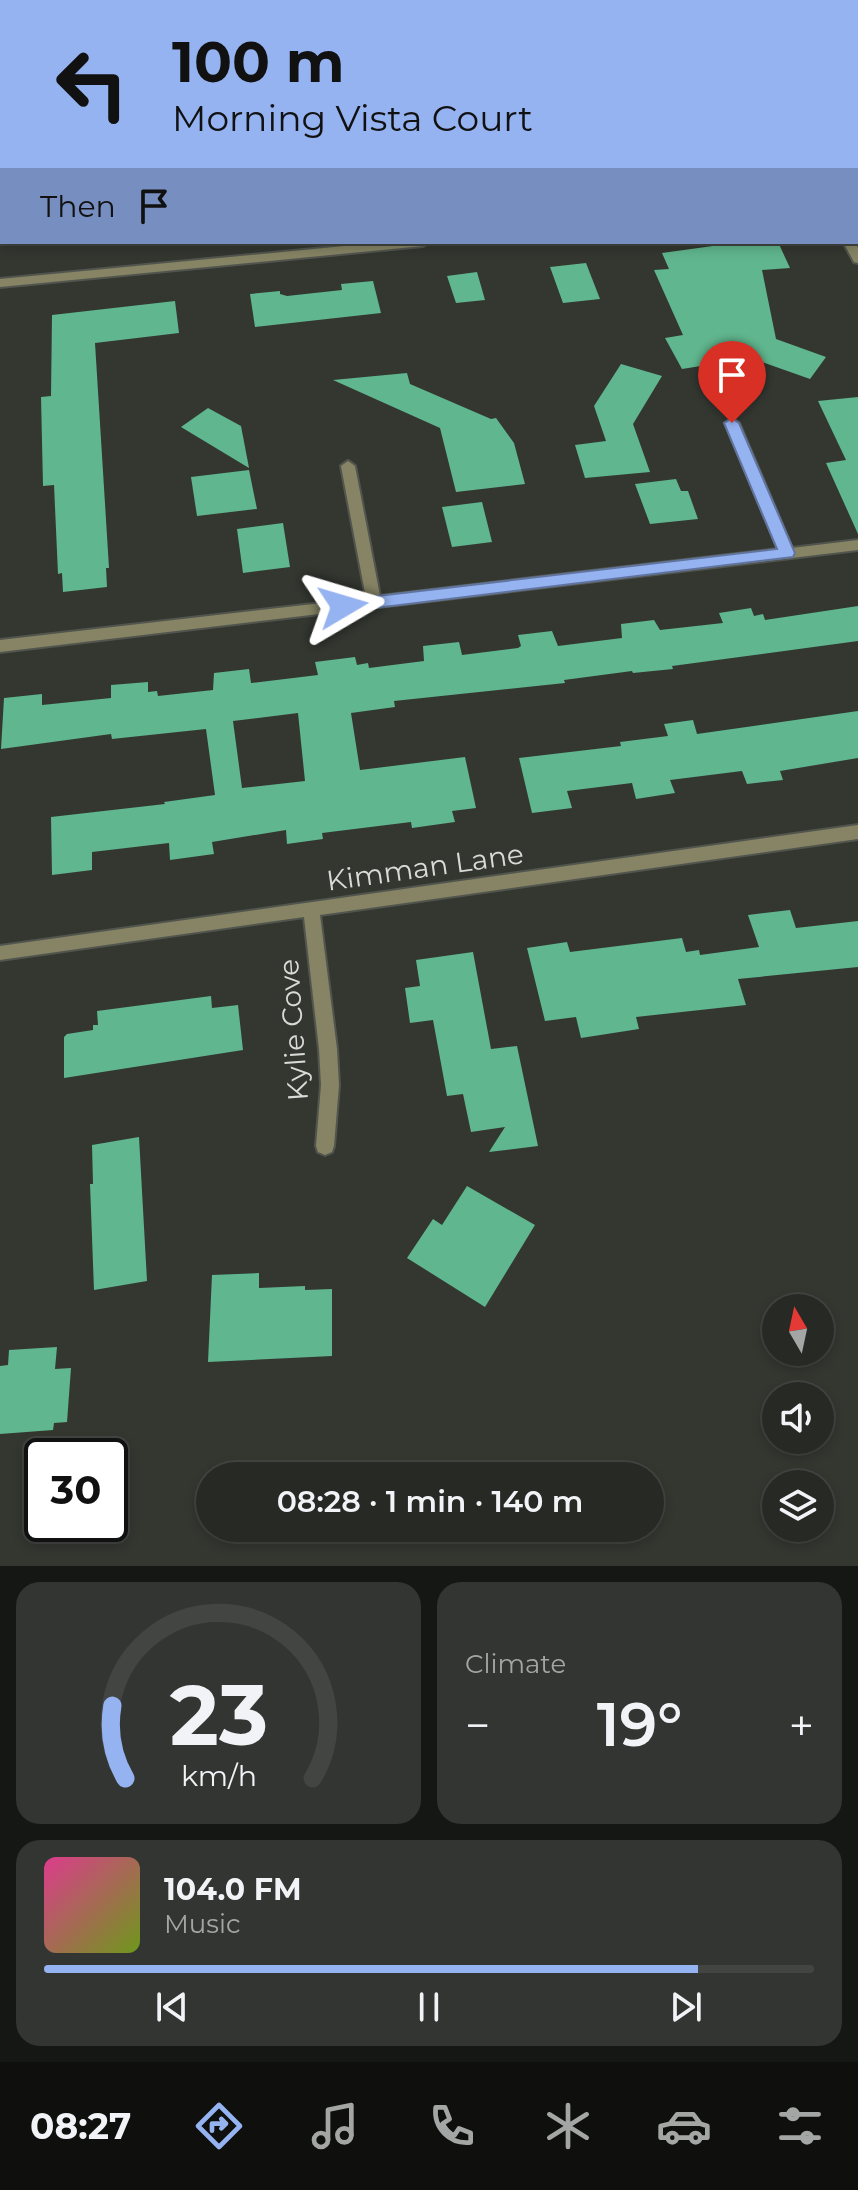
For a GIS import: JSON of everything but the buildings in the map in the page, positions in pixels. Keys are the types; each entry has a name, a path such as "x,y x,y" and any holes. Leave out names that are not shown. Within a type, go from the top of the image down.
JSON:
{"street":[{"path":"0,283 402,244"},
{"path":"732,423 787,553"},
{"path":"348,466 374,602"},
{"path":"0,646 858,545"},
{"name":"Kimman Lane","path":"0,953 858,832"},
{"name":"Kylie Cove","path":"311,909 328,1049 330,1085 325,1146"}],"route":[{"path":"343,606 787,553 732,423"}]}
